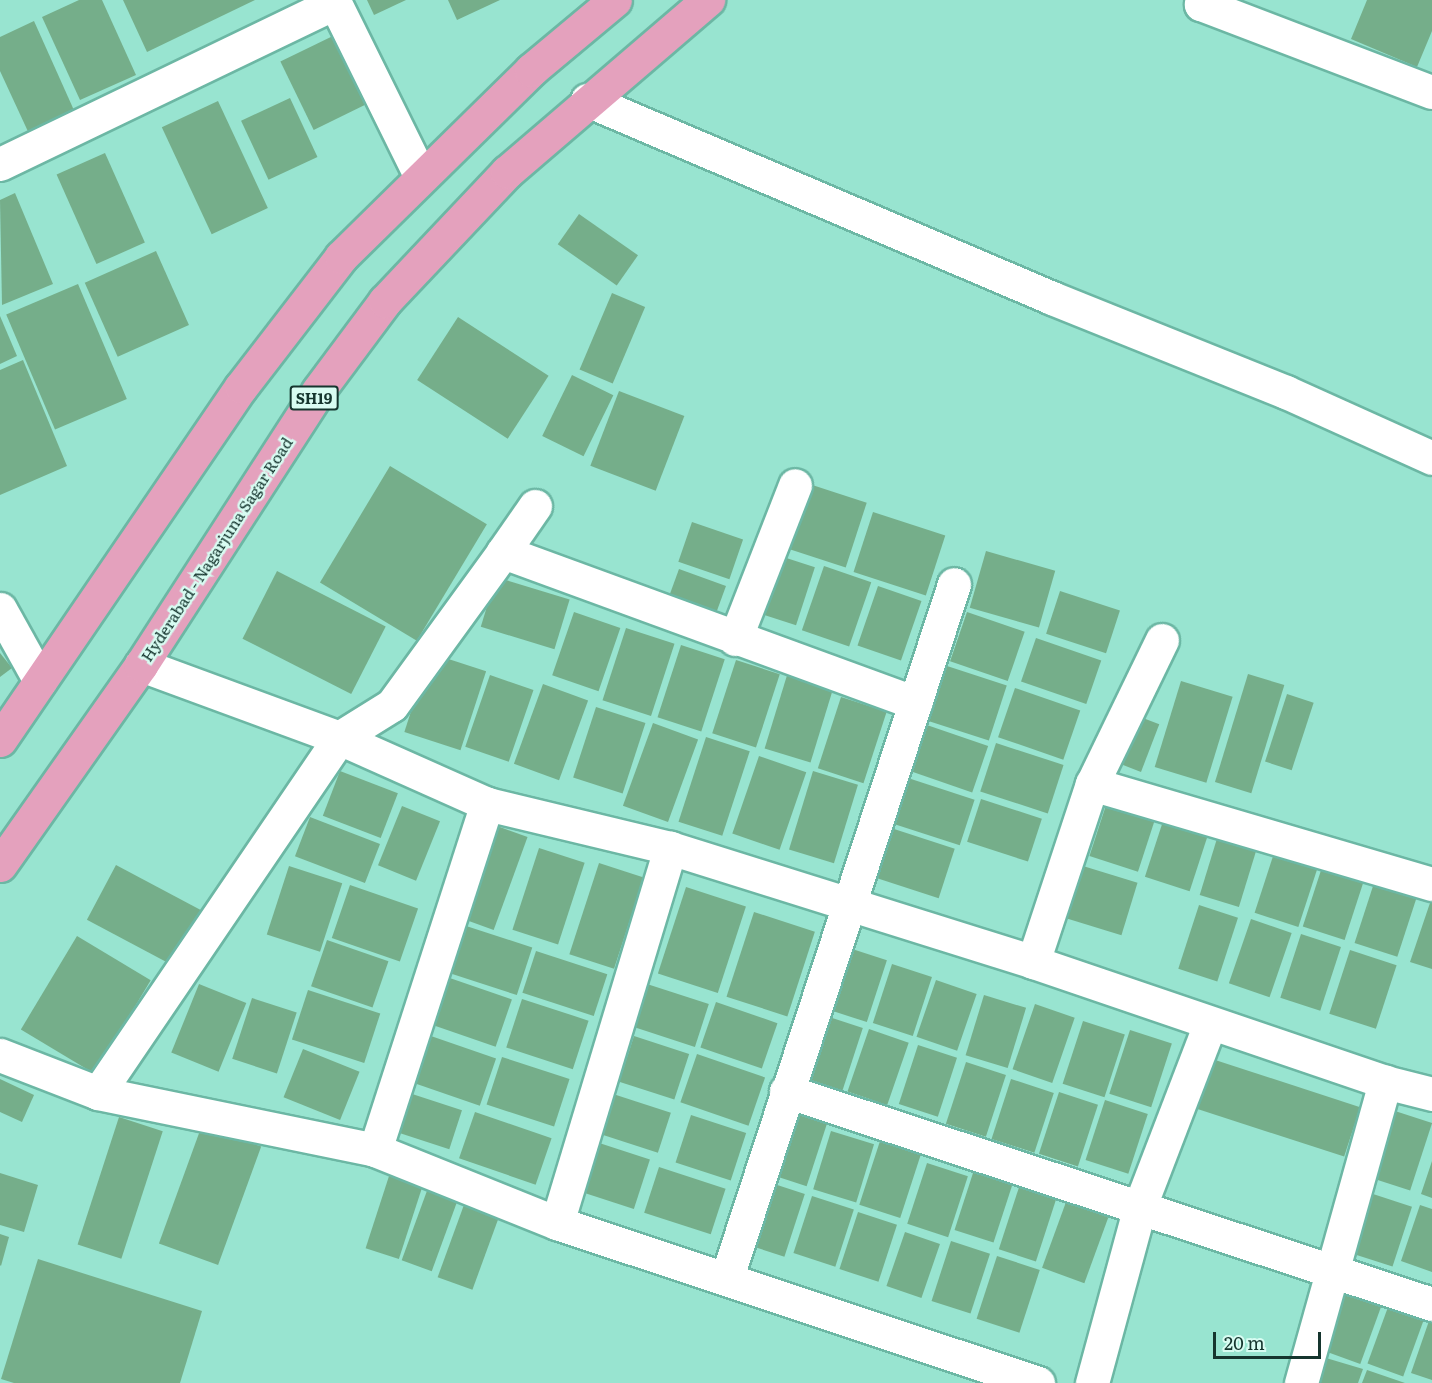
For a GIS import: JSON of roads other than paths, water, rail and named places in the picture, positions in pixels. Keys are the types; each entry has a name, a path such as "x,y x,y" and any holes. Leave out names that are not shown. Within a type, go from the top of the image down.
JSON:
{"main road":[{"path":"0,740 241,387 341,257 420,175 531,70 615,0"},
{"name":"Hyderabad - Nagarjuna Sagar Road","path":"0,865 141,665 318,391 385,301 507,172 587,100 708,0"}],"street":[{"path":"1205,0 1201,4 1432,92"},
{"path":"0,164 334,1 420,175"},
{"path":"587,100 1052,298 1286,392 1432,458"},
{"path":"735,639 795,485"},
{"path":"98,1093 339,738 392,705 535,506"},
{"path":"503,552 735,639 915,703"},
{"path":"727,1277 786,1091 954,584"},
{"path":"0,609 40,681"},
{"path":"1033,962 1092,784 1162,640"},
{"path":"141,665 339,738 487,804 669,848 1033,962 1384,1082 1432,1094"},
{"path":"1092,784 1432,884"},
{"path":"375,1150 487,804"},
{"path":"557,1223 669,848"},
{"path":"1092,1383 1140,1206 1210,1024"},
{"path":"0,1056 98,1093 375,1150 557,1223 727,1277 1038,1383"},
{"path":"1301,1383 1335,1271 1384,1082"},
{"path":"786,1091 1432,1304"}]}
